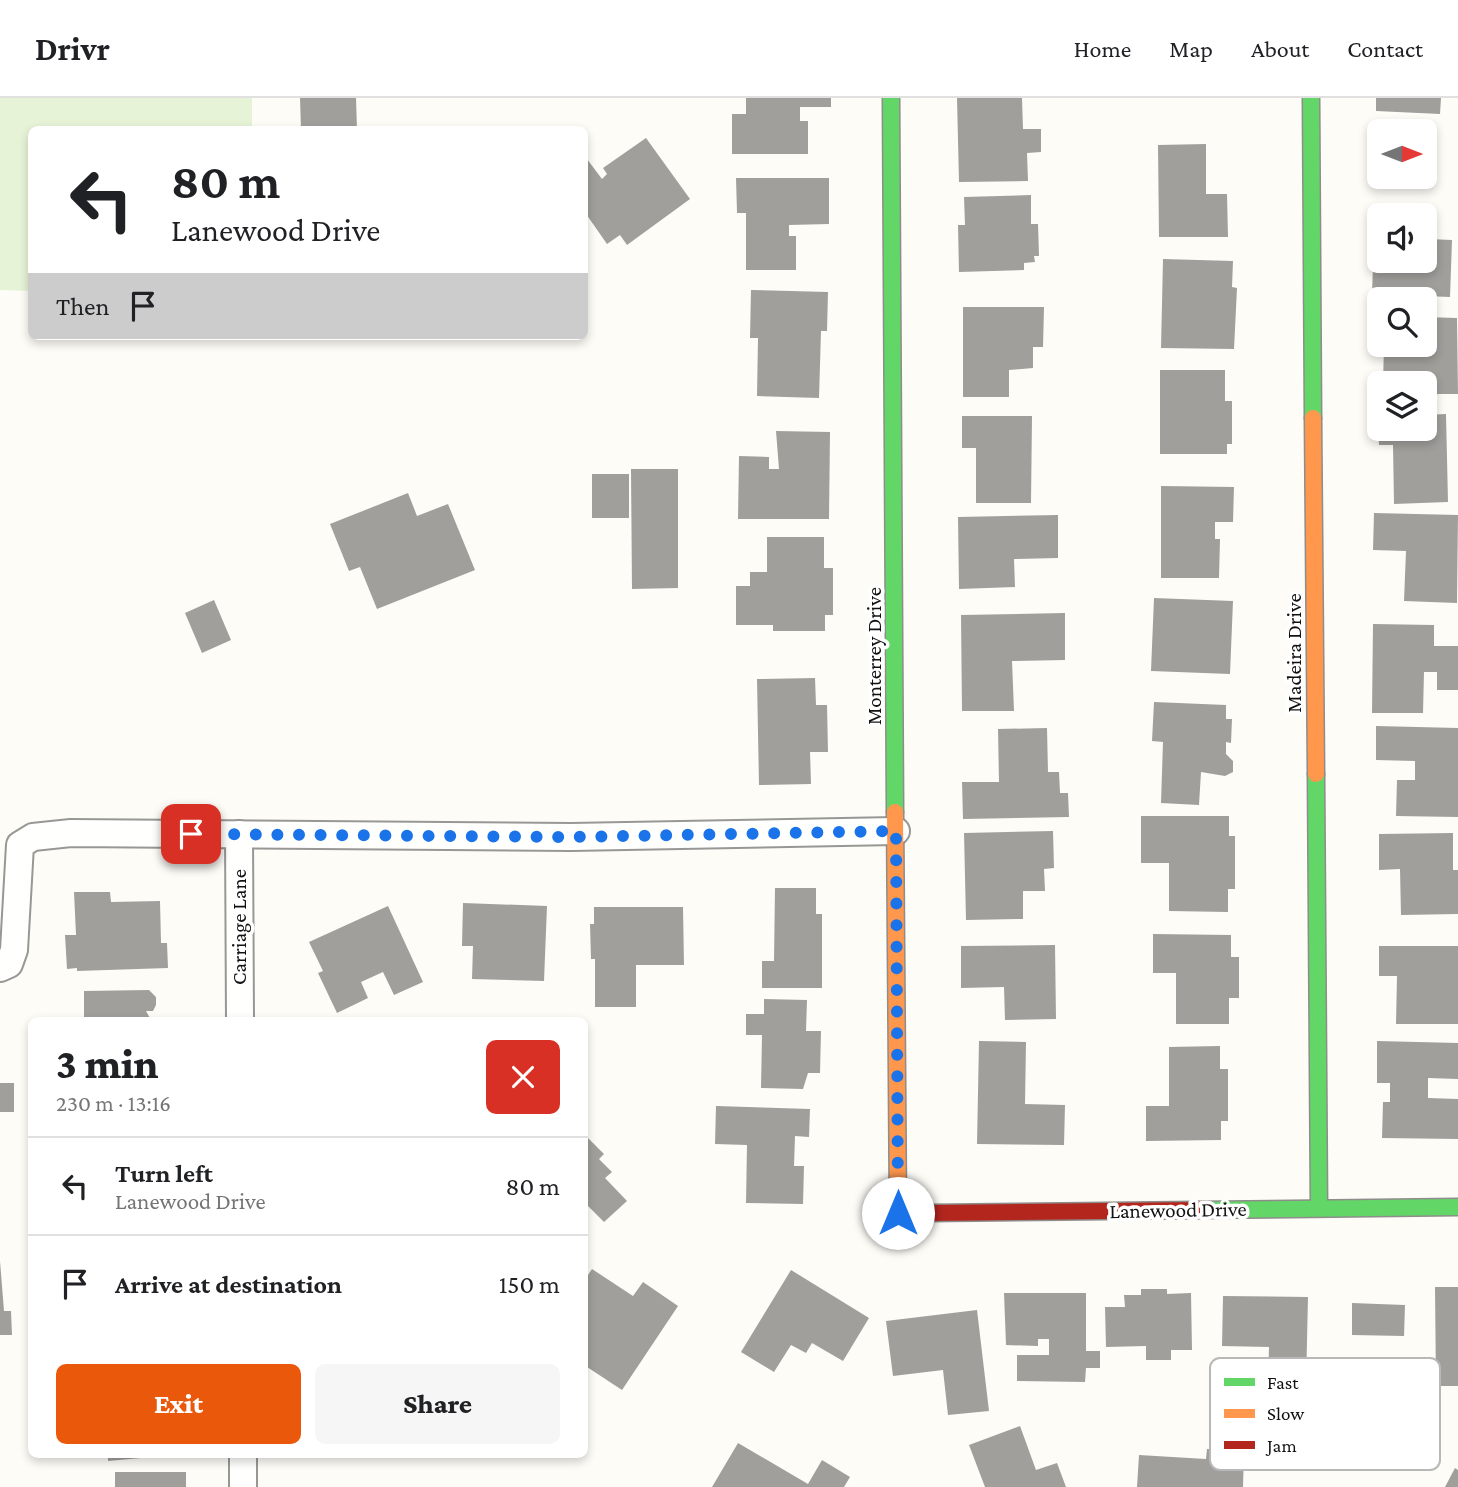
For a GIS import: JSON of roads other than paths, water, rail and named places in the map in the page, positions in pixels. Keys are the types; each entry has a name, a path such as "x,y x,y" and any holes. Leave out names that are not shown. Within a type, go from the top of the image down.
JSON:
{"street":[{"name":"Monterrey Drive","path":"891,98 898,1213"},
{"name":"Madeira Drive","path":"1311,98 1319,1208"},
{"path":"0,968 9,964 14,950 20,845 33,837 71,833 571,837 896,831"},
{"name":"Carriage Lane","path":"239,834 240,1017"},
{"name":"Lanewood Drive","path":"898,1213 1458,1207"},
{"path":"243,1458 243,1487"}]}
